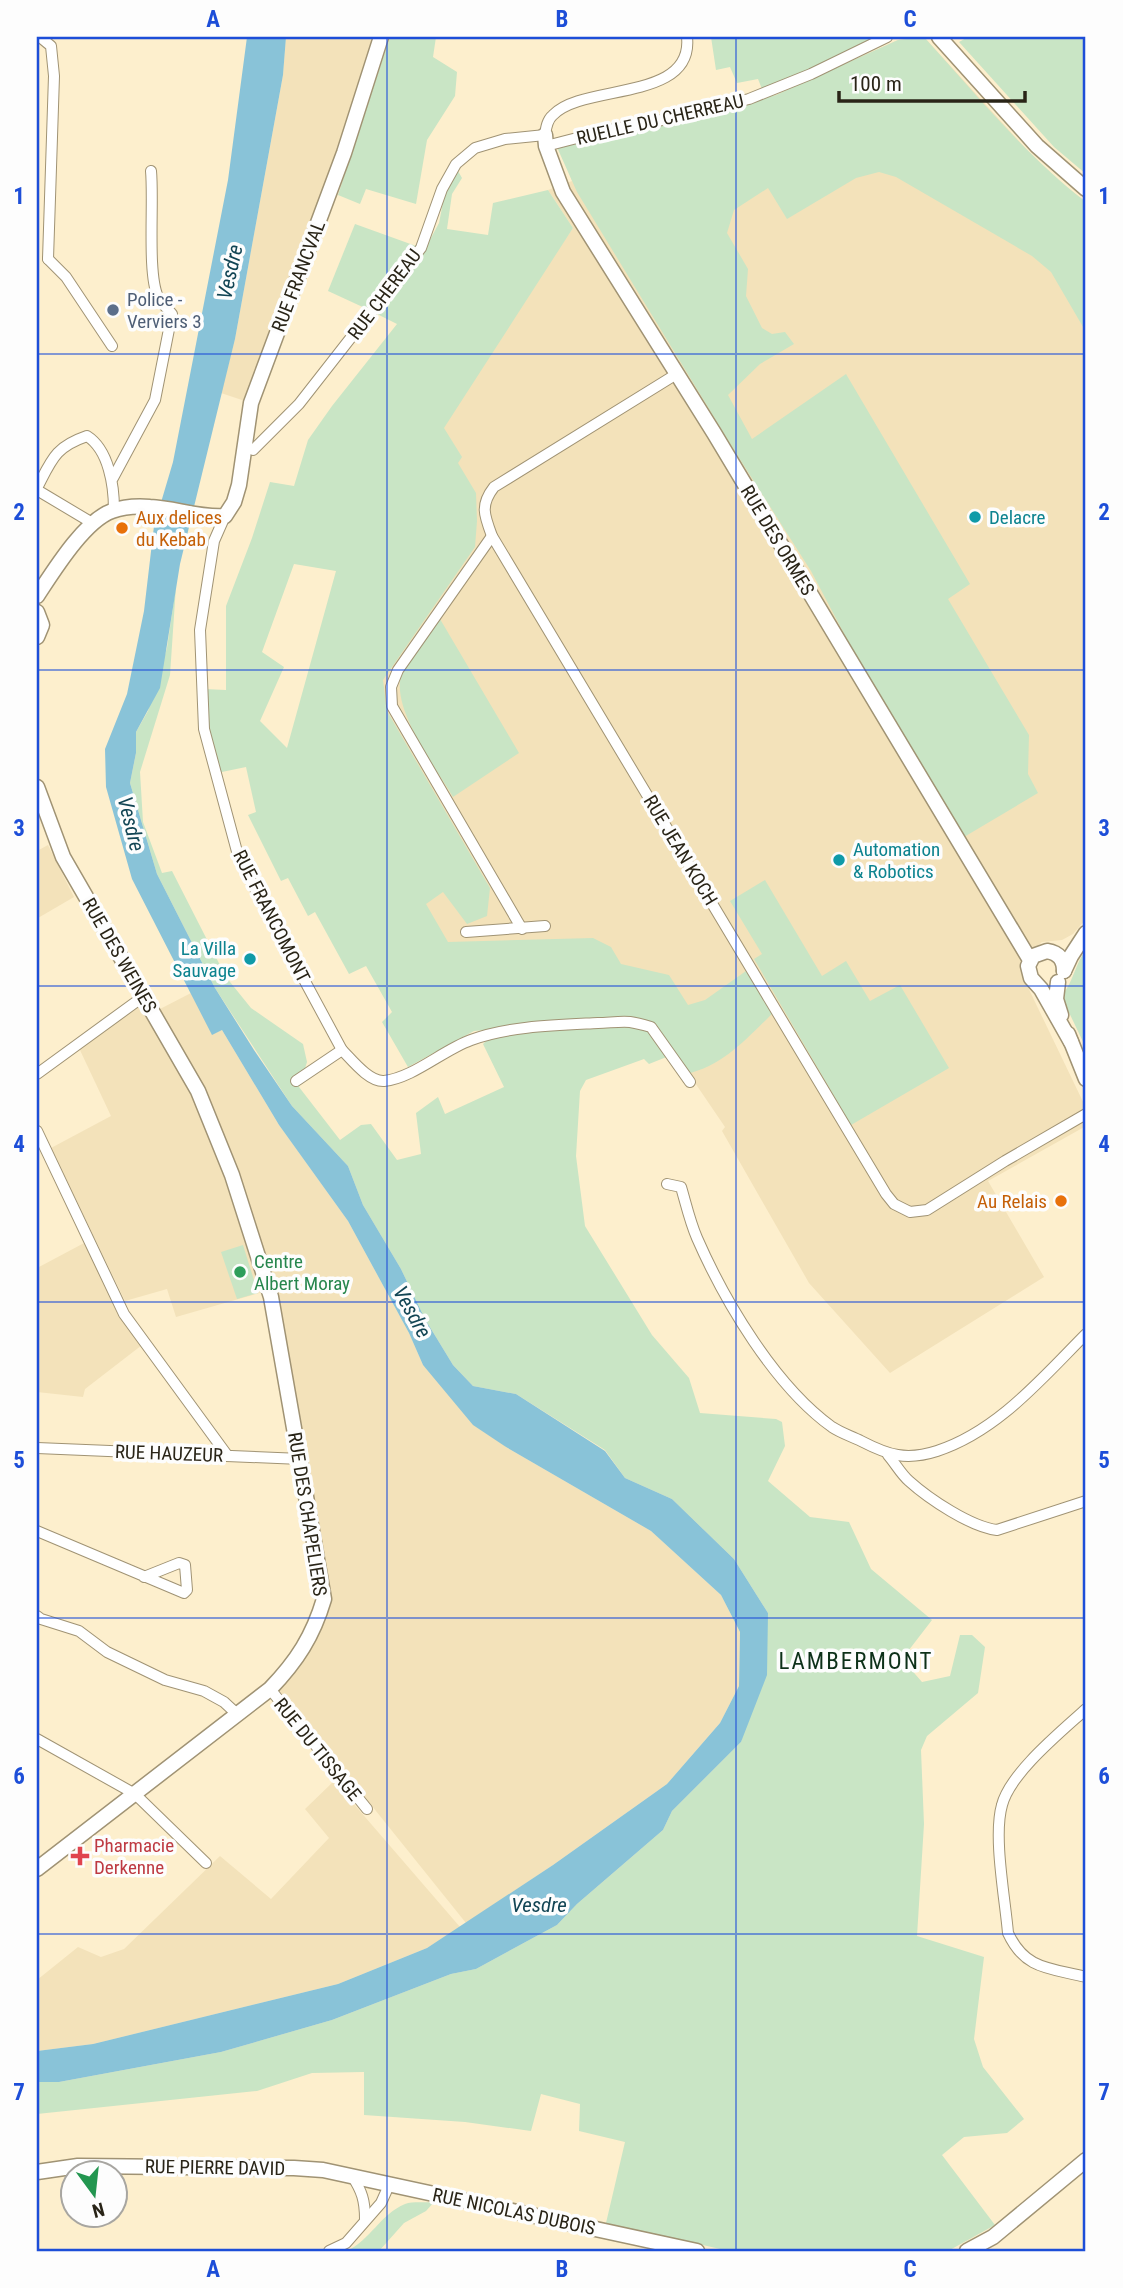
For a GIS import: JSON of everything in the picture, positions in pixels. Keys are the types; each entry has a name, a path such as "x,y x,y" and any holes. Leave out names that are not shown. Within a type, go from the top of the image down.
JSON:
{"street":[{"path":"40,37 51,46 54,76 48,259 66,277 112,346"},
{"name":"RUE FRANCVAL","path":"218,517 234,502 239,485 250,403 344,153 381,37"},
{"path":"545,140 548,123 553,114 562,108 647,84 676,69 684,59 688,47 687,37"},
{"name":"RUELLE DU CHERREAU","path":"545,140 663,120 749,99 811,74 887,37"},
{"path":"939,37 1037,146 1086,189"},
{"name":"RUE CHEREAU","path":"253,450 299,404 421,248 442,189 456,164 475,148 505,139 545,140"},
{"name":"RUE DES ORMES","path":"545,140 564,192 714,433 1030,960"},
{"path":"113,478 155,400 173,314 158,297 153,271 151,171"},
{"path":"37,265 48,259"},
{"name":"RUE JEAN KOCH","path":"676,375 494,487 486,497 484,505 492,536 894,1204 910,1212 927,1210 1086,1114"},
{"path":"93,524 37,489 52,458 68,443 87,436 96,441 113,478 114,510"},
{"path":"37,596 75,542 103,515 114,510 151,507 218,517"},
{"name":"RUE FRANCOMONT","path":"218,517 200,630 204,729 239,859 342,1050 368,1074 384,1081 413,1071 438,1055 470,1040 491,1034 578,1024 629,1022 651,1027 690,1083"},
{"path":"492,536 398,670 391,687 392,706 522,929"},
{"path":"37,612 42,625 37,637"},
{"name":"RUE DES WEINES","path":"37,788 64,857 198,1091 228,1164"},
{"path":"466,932 545,926"},
{"path":"1071,1042 1041,989 1028,972 1030,960 1037,953 1050,951 1084,936"},
{"path":"1035,983 1047,987 1061,977 1084,936"},
{"path":"1020,941 1050,951 1062,959 1056,999 1086,1079"},
{"path":"37,1074 144,996"},
{"path":"296,1081 342,1050"},
{"path":"37,1131 124,1314 227,1455"},
{"name":"RUE DES CHAPELIERS","path":"37,1869 270,1689 300,1655 319,1617 324,1599 271,1297 228,1164"},
{"path":"667,1184 681,1188 697,1237 717,1279 772,1367 806,1405 834,1428 888,1455 907,1456 934,1452 965,1440 1003,1414 1086,1334"},
{"name":"RUE HAUZEUR","path":"37,1448 301,1458"},
{"path":"888,1455 911,1483 966,1521 984,1528 997,1530 1086,1501"},
{"path":"37,1531 144,1577"},
{"path":"37,1616 79,1631 107,1653 165,1679 204,1690 224,1702 238,1715"},
{"name":"RUE DU TISSAGE","path":"270,1689 367,1808"},
{"path":"1086,1709 1031,1762 1014,1783 1002,1802 998,1825 1008,1933 1015,1948 1027,1960 1043,1967 1086,1977"},
{"path":"37,1740 135,1794 206,1863"},
{"path":"967,2251 992,2244 1086,2160"},
{"name":"RUE PIERRE DAVID","path":"37,2172 78,2166 272,2167 323,2170 414,2190"},
{"path":"352,2175 365,2202 365,2219"},
{"path":"329,2251 346,2243 381,2203 390,2183"},
{"name":"RUE NICOLAS DUBOIS","path":"414,2190 696,2251"}],"shaded area":[{"path":"286,37 378,37 248,402 221,393 235,339 283,75"},
{"path":"924,37 1028,151 1060,182 1086,202 1086,919 1073,934 1062,940 1042,942 1020,962 1024,979 1086,1108 1086,1126 988,1181 1044,1277 890,1373 809,1283 722,1131 725,1127 657,1027 632,1009 429,977 336,571 573,228 548,190 572,181 568,170 669,124 776,95 898,40"},
{"path":"48,845 74,897 38,918 37,851"},
{"path":"191,993 212,1034 222,1030 279,1125 348,1221 409,1333 423,1365 506,1447 651,1531 721,1595 740,1632 739,1686 720,1723 667,1784 466,1923 278,1689 330,1595 273,1289 204,1088 160,1009"},
{"path":"142,1004 199,1104 229,1180 263,1292 176,1317 167,1289 125,1301 51,1148 111,1116 79,1048"},
{"path":"86,1242 142,1345 85,1389 83,1397 37,1392 37,1264 39,1267"},
{"path":"334,1781 460,1927 427,1948 338,1984 93,2044 37,2051 37,1980 78,1947 101,1957 124,1949 220,1856 271,1899 329,1838 305,1809"}],"green space":[{"path":"390,37 436,37 433,57 457,72 455,96 427,140 416,204 366,189 360,204 338,195"},
{"path":"711,37 881,37 795,77 762,89 758,79 737,83 730,67 716,70"},
{"path":"924,37 1022,144 1086,202 1086,332 1051,272 1032,256 896,177 879,172 856,178 787,219 768,188 734,210 727,233 748,269 746,296 762,328 772,334 785,332 794,344 760,364 728,395 752,439 846,374 970,584 948,599 1029,735 1028,774 1038,793 964,837 860,664 811,571 577,192 556,145 669,124 776,95 898,40"},
{"path":"968,37 1086,37 1086,174 1054,147 959,42"},
{"path":"458,171 462,178 452,194 447,229 488,235 493,203 548,190 573,228 444,428 462,457 458,463 476,493 475,547 383,680 387,711 490,888 487,916 467,924 443,892 426,904 448,942 593,938 611,947 621,964 669,975 688,1005 705,1000 746,971 772,1014 723,1058 686,1074 657,1027 639,1020 592,1020 474,1031 408,1067 382,1022 392,1012 366,966 349,974 315,912 308,916 288,878 281,881 248,815 256,812 246,767 217,773 204,689 226,690 226,606 270,482 294,486 308,440 397,324 377,314 418,262 439,223 445,192","holes":["294,564 336,571 287,748 260,721 284,667 262,652"]},
{"path":"355,224 416,246 402,268 367,309 328,291"},
{"path":"176,586 170,675 140,772 143,822 162,873 172,871 226,977 251,1008 303,1044 307,1062 299,1087 340,1140 361,1125 371,1124 397,1160 421,1154 416,1113 438,1097 445,1114 504,1087 483,1044 493,1034 597,1024 649,1029 669,1056 649,1064 644,1059 586,1080 580,1091 576,1156 585,1226 652,1335 689,1378 700,1413 776,1419 782,1422 785,1446 768,1481 810,1517 849,1522 871,1569 932,1620 902,1659 922,1682 950,1676 960,1635 972,1635 985,1647 978,1693 927,1736 921,1750 924,1824 917,1936 984,1957 974,2039 983,2067 1024,2119 1007,2133 964,2137 942,2155 995,2225 948,2251 729,2251 606,2223 625,2142 579,2131 580,2104 541,2094 531,2131 465,2122 364,2115 364,2072 312,2073 257,2091 37,2114 37,2082 59,2082 221,2052 332,2020 451,1974 476,1969 557,1925 577,1904 663,1830 672,1811 741,1742 768,1613 734,1559 672,1499 625,1478 605,1450 516,1394 473,1386 453,1365 363,1205 348,1166 292,1106 215,988 157,874 130,783 136,753 136,732 148,711 167,648"},
{"path":"440,619 519,753 453,797 416,736 402,702 400,687 405,667"},
{"path":"765,880 822,976 846,961 870,1001 900,985 949,1068 851,1125 754,959 762,954 730,901"},
{"path":"1086,950 1086,1048 1064,1002 1063,994"},
{"name":"Centre Albert Moray","path":"243,1245 258,1293 237,1299 221,1252"},
{"path":"434,2202 426,2211 404,2223 379,2251 347,2251 397,2208 408,2203"}],"water":[{"name":"Vesdre","path":"247,37 286,37 283,75 235,339 180,564 160,688 136,732 136,753 130,783 157,874 215,988 254,1050 292,1106 348,1166 363,1205 453,1365 473,1386 516,1394 605,1451 625,1478 672,1499 734,1559 768,1613 767,1675 741,1742 672,1811 663,1830 577,1904 557,1925 476,1969 451,1974 332,2020 221,2052 59,2082 37,2082 37,2051 93,2044 338,1984 427,1948 553,1865 667,1784 720,1723 739,1686 740,1632 721,1595 651,1531 473,1425 423,1365 409,1333 348,1221 279,1125 222,1030 212,1035 132,879 106,787 105,749 127,694 144,611 154,526 173,462 228,180"}],"place":[{"name":"Police - Verviers 3","path":"113,310"},
{"name":"Delacre","path":"975,517"},
{"name":"Aux delices du Kebab","path":"122,528"},
{"name":"Automation & Robotics","path":"839,860"},
{"name":"La Villa Sauvage","path":"250,959"},
{"name":"Au Relais","path":"1061,1201"},
{"name":"Centre Albert Moray","path":"240,1272"},
{"name":"Pharmacie Derkenne","path":"80,1856"}],"district":[{"name":"LAMBERMONT","path":"856,1661"}]}
